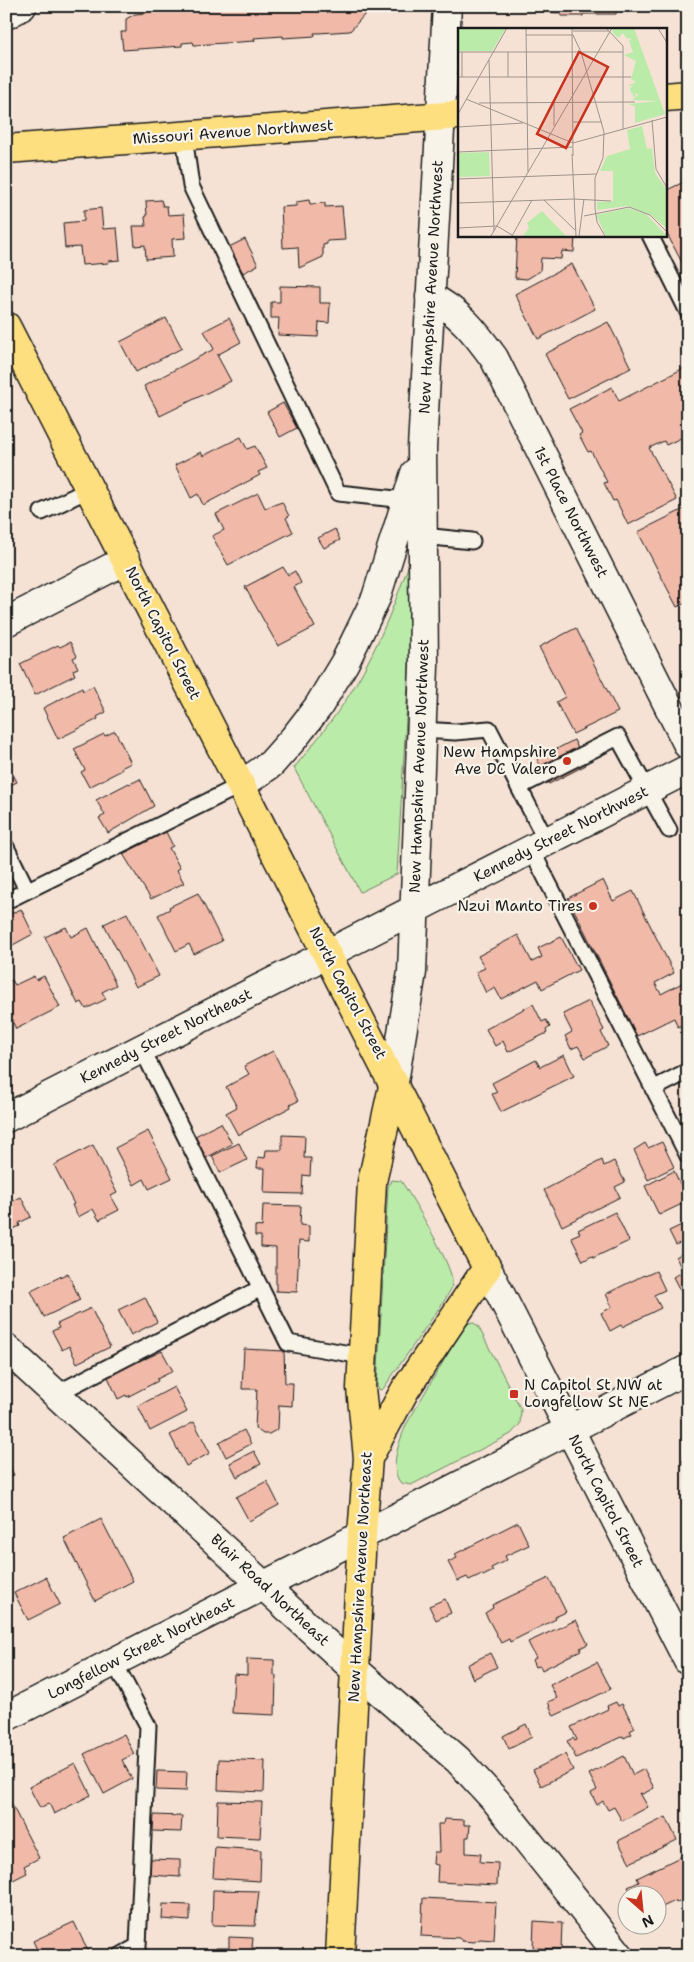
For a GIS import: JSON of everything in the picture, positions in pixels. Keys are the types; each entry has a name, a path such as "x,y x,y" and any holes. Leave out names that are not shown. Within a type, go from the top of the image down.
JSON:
{"main road":[{"path":"666,97 688,95"},
{"name":"Missouri Avenue Northwest","path":"6,149 450,116"},
{"name":"North Capitol Street","path":"6,326 394,1082 487,1268"},
{"name":"New Hampshire Avenue Northeast","path":"340,1956 354,1669 368,1458 360,1388 372,1182 394,1082"},
{"path":"368,1458 405,1390 487,1268"}],"street":[{"path":"6,15 22,6"},
{"name":"New Hampshire Avenue Northwest","path":"394,1082 412,972 424,666 422,448 430,297 450,116 447,6"},
{"name":"1st Place Northwest","path":"430,297 461,317 479,336 494,358 688,745"},
{"name":"New Hampshire Avenue Northwest","path":"241,785 272,764 294,738 318,707 345,662 376,598 422,448"},
{"path":"6,622 126,560"},
{"name":"Kennedy Street Northwest","path":"327,954 688,769"},
{"name":"Kennedy Street Northeast","path":"6,1118 327,954"},
{"name":"North Capitol Street","path":"487,1268 688,1661"},
{"name":"Blair Road Northeast","path":"6,1348 354,1669 458,1760 496,1801 620,1956"},
{"name":"Longfellow Street Northeast","path":"6,1717 688,1369"}],"lane":[{"path":"184,136 191,186 338,493 406,500"},
{"path":"650,236 688,312"},
{"path":"42,512 90,489"},
{"path":"423,536 472,541"},
{"path":"421,730 455,732 489,729 519,787 539,845 653,1089 688,1156"},
{"path":"519,787 618,737 669,830"},
{"path":"6,901 241,785"},
{"path":"6,847 27,890"},
{"path":"142,1048 288,1343 362,1356"},
{"path":"653,1089 688,1071"},
{"path":"56,1394 261,1288"},
{"path":"114,1662 148,1726 138,1946 120,1956"}],"green space":[{"path":"412,562 415,564 397,874 360,892 294,768 332,720 364,670 381,636 409,564"},
{"path":"391,1180 401,1181 430,1230 450,1272 452,1286 444,1301 383,1389 380,1390 377,1387 388,1187"},
{"path":"472,1322 478,1326 521,1410 520,1424 511,1434 411,1485 401,1483 395,1470 395,1462 398,1446 406,1425 464,1326"}],"building":[{"path":"156,6 366,6 366,13 350,31 314,33 315,36 254,38 255,41 194,45 193,42 182,43 182,46 123,50 121,32 126,32 126,19 135,14 146,13 146,10 156,10"},
{"path":"532,6 617,6 616,14 561,16 561,13 532,9"},
{"path":"688,180 688,274 666,232 666,191"},
{"path":"161,200 163,206 167,206 168,215 184,214 186,238 172,239 173,257 146,259 145,245 135,246 133,226 146,226 146,201"},
{"path":"309,200 310,204 325,203 325,207 342,206 345,240 327,241 327,244 323,245 323,257 299,268 298,247 283,248 281,207 296,206 296,202"},
{"path":"101,208 103,229 117,228 120,260 82,265 80,247 65,248 63,223 84,221 84,210"},
{"path":"517,236 575,236 574,252 562,251 561,259 541,258 540,271 527,279 515,278"},
{"path":"245,239 258,265 243,273 229,247"},
{"path":"572,264 595,309 538,339 515,294"},
{"path":"280,286 320,287 320,303 330,303 329,323 319,322 318,337 278,335 279,318 271,318 271,302 280,302"},
{"path":"166,318 182,348 136,372 120,342"},
{"path":"229,318 241,342 217,355 231,381 160,416 144,386 214,349 204,331"},
{"path":"608,322 631,368 568,399 545,354"},
{"path":"688,366 688,452 681,438 666,445 664,441 649,448 677,500 628,525 616,500 613,501 604,483 607,482 591,451 588,452 579,435 582,433 569,409 612,387 619,401"},
{"path":"283,403 297,428 280,437 267,412"},
{"path":"241,437 247,449 255,446 267,468 258,472 260,475 203,505 198,494 191,498 175,465 201,452 203,456"},
{"path":"258,493 265,508 282,502 289,516 286,518 293,532 228,565 212,536 224,530 216,514"},
{"path":"688,507 688,602 677,607 638,532"},
{"path":"335,529 340,540 324,548 318,538"},
{"path":"283,567 288,575 295,571 301,583 294,587 315,627 278,646 245,587"},
{"path":"688,624 688,635 683,626"},
{"path":"576,628 618,712 573,734 556,702 565,697 539,647"},
{"path":"70,642 77,656 73,658 78,668 73,670 75,675 35,695 20,664 58,645 60,647"},
{"path":"93,686 106,712 97,717 98,719 58,739 43,708 82,688 83,691"},
{"path":"115,731 131,763 121,768 122,770 89,787 81,772 85,770 74,749 104,734 105,736"},
{"path":"574,740 586,765 549,784 537,759"},
{"path":"13,774 17,782 6,787 6,777"},
{"path":"140,779 154,806 108,833 99,818 105,815 96,800"},
{"path":"166,832 173,846 169,848 180,868 177,870 184,883 151,899 123,854"},
{"path":"603,880 613,901 633,891 674,973 655,983 661,994 688,980 688,1022 678,1027 674,1018 637,1036 568,898"},
{"path":"198,893 222,941 194,954 189,944 176,951 158,915 170,909 169,907"},
{"path":"21,909 33,934 11,946 6,938 6,916"},
{"path":"127,913 159,976 136,987 104,924"},
{"path":"66,927 71,937 88,928 116,985 102,992 106,999 86,1009 82,1002 78,1004 45,937"},
{"path":"518,935 532,962 542,957 538,948 561,937 579,970 542,989 538,980 501,999 495,988 486,993 476,972 485,968 478,956"},
{"path":"34,976 36,980 44,976 60,1007 16,1029 6,1009 6,983 12,980 15,985"},
{"path":"589,1001 604,1030 601,1032 608,1046 585,1058 578,1046 571,1049 565,1036 572,1032 563,1014"},
{"path":"533,1004 542,1022 546,1020 550,1027 546,1030 547,1033 508,1052 503,1041 495,1046 486,1029"},
{"path":"273,1051 298,1101 290,1105 291,1107 238,1135 226,1113 237,1107 226,1087 249,1074 244,1066"},
{"path":"564,1055 574,1076 501,1112 492,1094 497,1092 492,1083 536,1060 540,1067"},
{"path":"221,1123 232,1144 206,1158 195,1136"},
{"path":"148,1131 172,1178 149,1189 144,1179 134,1185 115,1148"},
{"path":"282,1135 305,1136 304,1158 311,1158 310,1176 303,1175 302,1194 264,1193 265,1168 257,1168 258,1157 265,1158 266,1150 282,1150"},
{"path":"662,1142 674,1167 648,1180 634,1150 645,1143 648,1148"},
{"path":"239,1143 247,1160 220,1173 212,1156"},
{"path":"93,1145 117,1193 111,1196 119,1210 99,1220 93,1209 78,1217 72,1205 74,1204 54,1165"},
{"path":"602,1160 604,1166 614,1161 625,1182 615,1187 620,1197 562,1226 544,1190"},
{"path":"674,1171 688,1201 659,1215 645,1186"},
{"path":"6,1197 9,1203 21,1197 31,1217 19,1223 20,1226 6,1232"},
{"path":"263,1205 301,1206 300,1225 309,1226 309,1242 299,1241 297,1292 276,1291 276,1248 261,1247 261,1236 255,1236 255,1226 262,1227"},
{"path":"615,1212 629,1241 583,1261 571,1237 580,1233 578,1230"},
{"path":"688,1222 688,1241 687,1239 676,1245 669,1231"},
{"path":"688,1250 688,1293 683,1296 673,1277 683,1272 676,1257"},
{"path":"656,1271 665,1290 654,1295 661,1308 610,1331 601,1313 612,1307 606,1294"},
{"path":"68,1273 80,1300 44,1317 31,1291"},
{"path":"145,1297 157,1322 131,1335 118,1310"},
{"path":"91,1308 110,1347 77,1363 69,1346 62,1350 52,1331 59,1328 57,1324"},
{"path":"244,1349 284,1351 285,1383 293,1383 292,1406 279,1405 278,1429 269,1434 263,1434 255,1428 257,1389 242,1389"},
{"path":"162,1351 173,1371 127,1397 126,1395 118,1399 108,1377 144,1357 145,1359"},
{"path":"174,1387 187,1412 150,1431 138,1406"},
{"path":"194,1422 210,1453 186,1466 170,1435"},
{"path":"244,1430 251,1444 226,1457 219,1443"},
{"path":"688,1433 688,1448 682,1436"},
{"path":"254,1451 261,1464 237,1477 230,1463"},
{"path":"688,1455 688,1472 682,1461"},
{"path":"6,1459 14,1475 6,1479"},
{"path":"267,1481 279,1505 249,1521 236,1497"},
{"path":"101,1519 133,1581 95,1601 64,1538"},
{"path":"518,1522 529,1545 505,1556 507,1560 491,1568 493,1571 469,1580 467,1577 458,1581 448,1562 457,1558 455,1554"},
{"path":"46,1577 60,1604 28,1620 14,1593"},
{"path":"549,1578 566,1612 510,1642 509,1639 501,1643 485,1613 493,1608 492,1605"},
{"path":"445,1599 451,1613 436,1620 429,1606"},
{"path":"576,1620 588,1644 580,1648 581,1650 542,1670 540,1666 535,1667 532,1660 536,1658 528,1642"},
{"path":"490,1653 497,1667 473,1679 467,1665"},
{"path":"247,1659 274,1660 274,1676 276,1675 275,1715 232,1713 234,1674 247,1675"},
{"path":"597,1662 611,1689 554,1716 548,1702 557,1698 550,1685"},
{"path":"616,1702 618,1706 622,1704 635,1728 630,1731 632,1734 624,1738 623,1736 576,1758 567,1741 573,1738 575,1741 577,1740 571,1727 608,1709 607,1706"},
{"path":"526,1724 532,1737 509,1749 503,1736"},
{"path":"124,1734 134,1754 122,1760 132,1779 104,1794 84,1754"},
{"path":"565,1754 573,1770 541,1786 533,1770"},
{"path":"624,1756 633,1775 644,1769 654,1788 643,1794 640,1793 648,1807 622,1821 614,1807 608,1810 603,1801 597,1805 591,1793 597,1790 589,1774"},
{"path":"219,1759 265,1761 264,1792 218,1790"},
{"path":"75,1763 91,1795 54,1814 49,1803 40,1808 29,1787"},
{"path":"157,1771 187,1772 186,1791 156,1790"},
{"path":"10,1801 39,1858 24,1866 27,1873 7,1883 6,1802"},
{"path":"218,1801 262,1802 260,1838 217,1836"},
{"path":"154,1815 182,1816 181,1832 153,1831"},
{"path":"666,1817 677,1840 630,1863 618,1841"},
{"path":"444,1819 464,1820 464,1825 470,1825 469,1837 466,1837 466,1853 481,1854 480,1862 498,1863 497,1885 437,1882 438,1865 433,1864 434,1852 439,1852 438,1824 443,1824"},
{"path":"215,1847 261,1850 260,1881 213,1878"},
{"path":"686,1854 688,1858 688,1897 676,1903 675,1901 666,1905 666,1884 635,1884 639,1882 637,1878"},
{"path":"150,1859 180,1860 180,1877 150,1875"},
{"path":"213,1890 259,1891 255,1926 212,1925"},
{"path":"423,1898 496,1902 494,1940 480,1939 474,1942 462,1941 459,1938 421,1936"},
{"path":"163,1904 190,1905 190,1921 162,1919"},
{"path":"534,1921 562,1923 561,1949 533,1948"},
{"path":"74,1922 88,1951 77,1956 40,1956 33,1941"},
{"path":"229,1937 253,1938 252,1948 256,1948 255,1956 216,1956 216,1948 229,1948"},
{"path":"420,1953 474,1956 419,1956"}],"place":[{"name":"New Hampshire Ave DC Valero","path":"567,761"},
{"name":"Nzui Manto Tires","path":"593,906"},
{"name":"N Capitol St NW at Longfellow St NE","path":"514,1394"}]}
